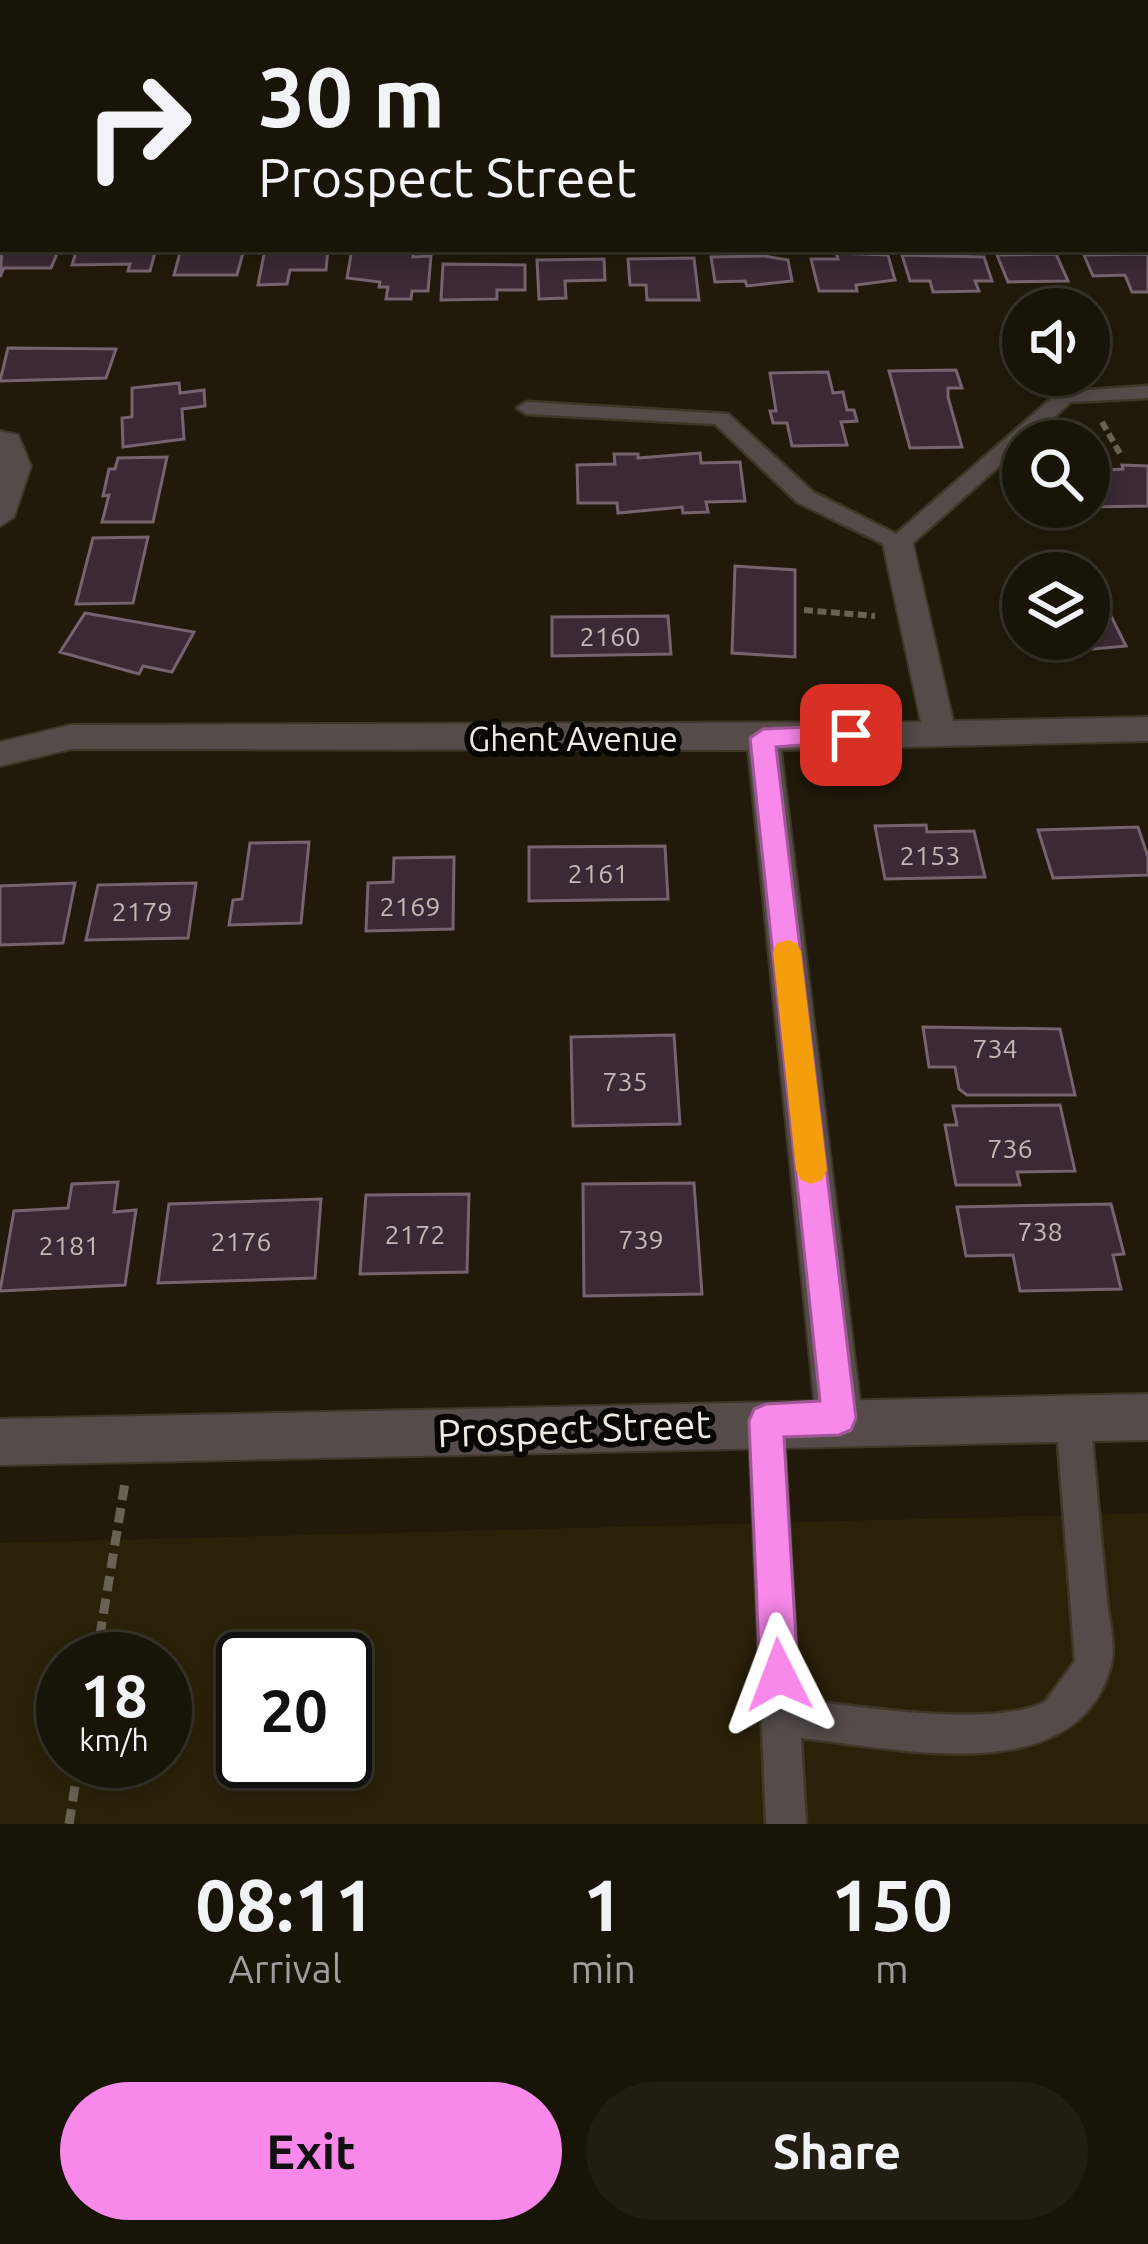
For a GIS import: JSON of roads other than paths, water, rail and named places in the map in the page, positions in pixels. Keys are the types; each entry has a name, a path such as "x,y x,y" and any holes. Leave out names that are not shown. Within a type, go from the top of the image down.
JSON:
{"street":[{"path":"0,440 8,441 17,466 0,517"},
{"path":"898,544 939,731"},
{"name":"Ghent Avenue","path":"0,754 71,737 763,738 1148,729"},
{"path":"763,738 839,1418"},
{"name":"Prospect Street","path":"0,1442 839,1418 1148,1417"}],"lane":[{"path":"526,408 721,418 805,497 898,544 1066,396 1148,392"},
{"path":"781,1718 1001,1733 1050,1721 1081,1694 1094,1662 1073,1418"},
{"path":"766,1421 786,1824"}]}
